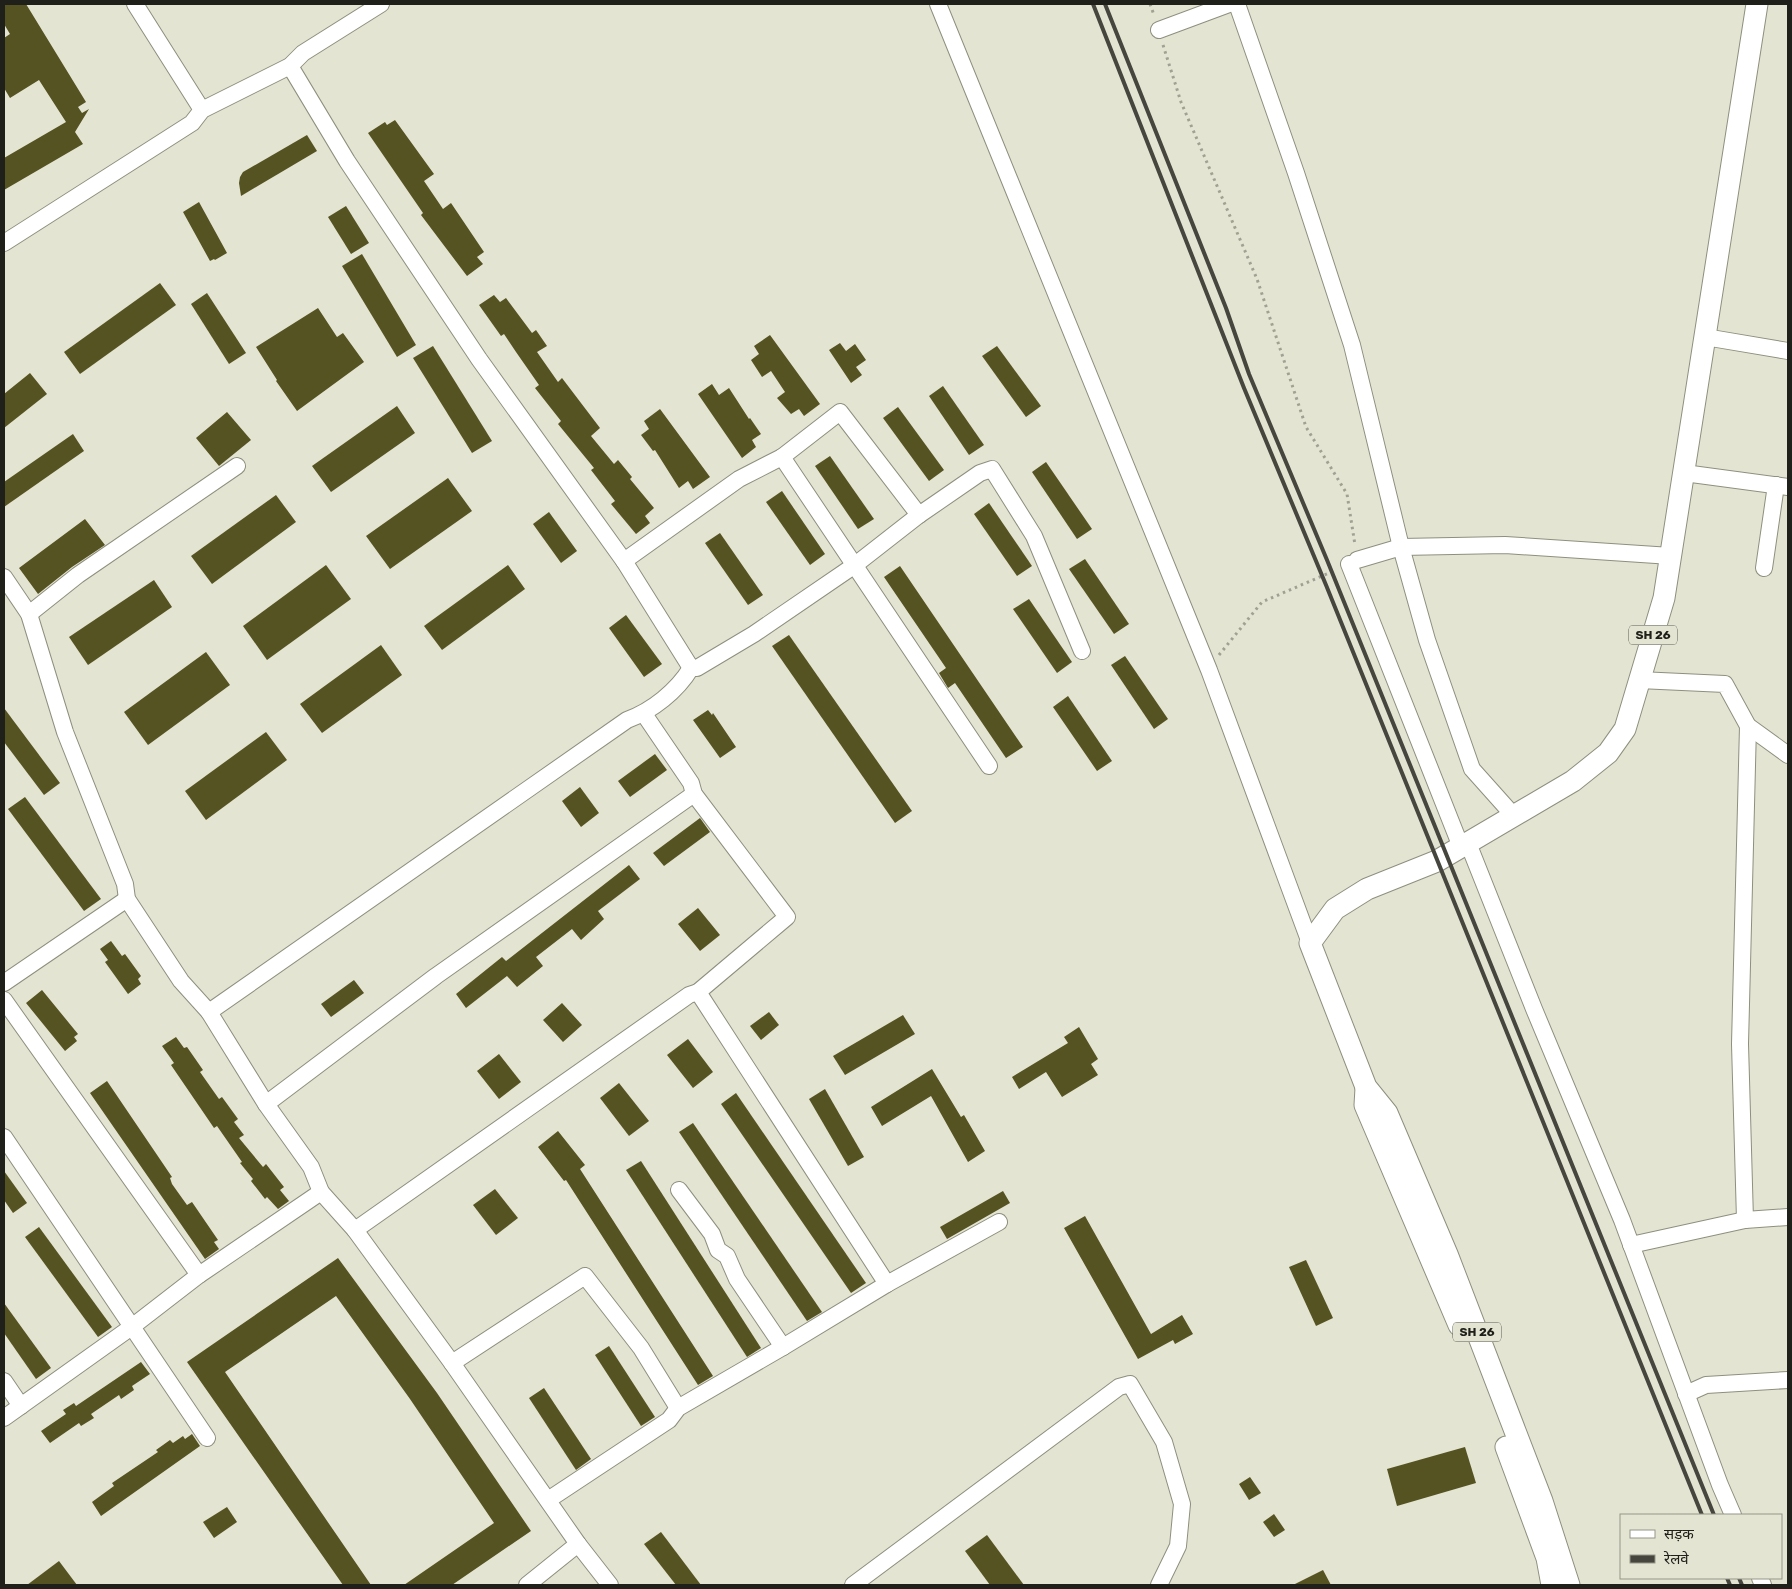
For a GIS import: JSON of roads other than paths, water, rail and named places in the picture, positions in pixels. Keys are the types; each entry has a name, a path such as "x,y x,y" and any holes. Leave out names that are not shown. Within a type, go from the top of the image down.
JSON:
{"main road":[{"name":"SH 26","path":"1569,1585 1542,1501 1447,1254 1387,1113 1366,1087 1310,943 1335,910 1367,889 1437,861 1573,781 1608,753 1625,729 1664,598 1757,4"},
{"path":"1366,1087 1365,1105 1455,1315 1547,1558 1552,1585"}],"street":[{"path":"135,4 202,110"},
{"path":"4,243 192,123 202,110 290,66 302,53 381,4"},
{"path":"938,4 1209,670 1310,943"},
{"path":"1159,30 1229,4"},
{"path":"1237,4 1296,173 1352,345 1401,547 1427,640 1472,770 1514,816"},
{"path":"290,66 347,161 479,359 624,560 691,668"},
{"path":"1705,337 1788,349"},
{"path":"624,560 739,479 782,457 840,412 919,515"},
{"path":"782,457 990,766"},
{"path":"29,614 78,575 237,466"},
{"path":"691,668 697,668 754,634 855,565 919,515 980,474 992,469 1034,536 1082,651"},
{"path":"1684,473 1782,486 1764,568"},
{"path":"1671,556 1505,545 1401,547 1353,562 1465,845 1631,1245 1733,1514"},
{"path":"4,577 29,614 65,732 125,884 127,899 181,981 209,1012 266,1104 311,1168 321,1192 355,1230 452,1363 578,1544 610,1585"},
{"path":"209,1012 628,720 644,714 683,681 691,668"},
{"path":"1640,680 1725,684 1748,726 1788,756"},
{"path":"355,1230 689,995 698,992 787,917 694,794 691,783 644,714"},
{"path":"1745,1220 1740,1044 1748,726"},
{"path":"266,1104 436,976 694,794"},
{"path":"4,983 127,899"},
{"path":"698,992 887,1284"},
{"path":"4,1000 199,1275"},
{"path":"4,1137 207,1438"},
{"path":"679,1190 712,1234 718,1250 727,1256 737,1279 783,1347"},
{"path":"4,1418 133,1326 199,1275 321,1192"},
{"path":"1631,1245 1745,1220 1788,1217"},
{"path":"548,1500 669,1420 678,1408 887,1284 998,1222"},
{"path":"452,1363 585,1276 641,1348 678,1408"},
{"path":"1686,1394 1706,1385 1788,1380"},
{"path":"4,1381 21,1406"},
{"path":"853,1585 1119,1387 1130,1384 1164,1442 1182,1504 1178,1546 1159,1585"},
{"path":"527,1585 578,1544"}],"railway":[{"path":"1093,4 1244,388 1326,585 1702,1514"},
{"path":"1105,4 1226,308 1249,374 1327,560 1714,1514"},
{"path":"1727,1579 1730,1585"},
{"path":"1739,1579 1742,1585"}]}
